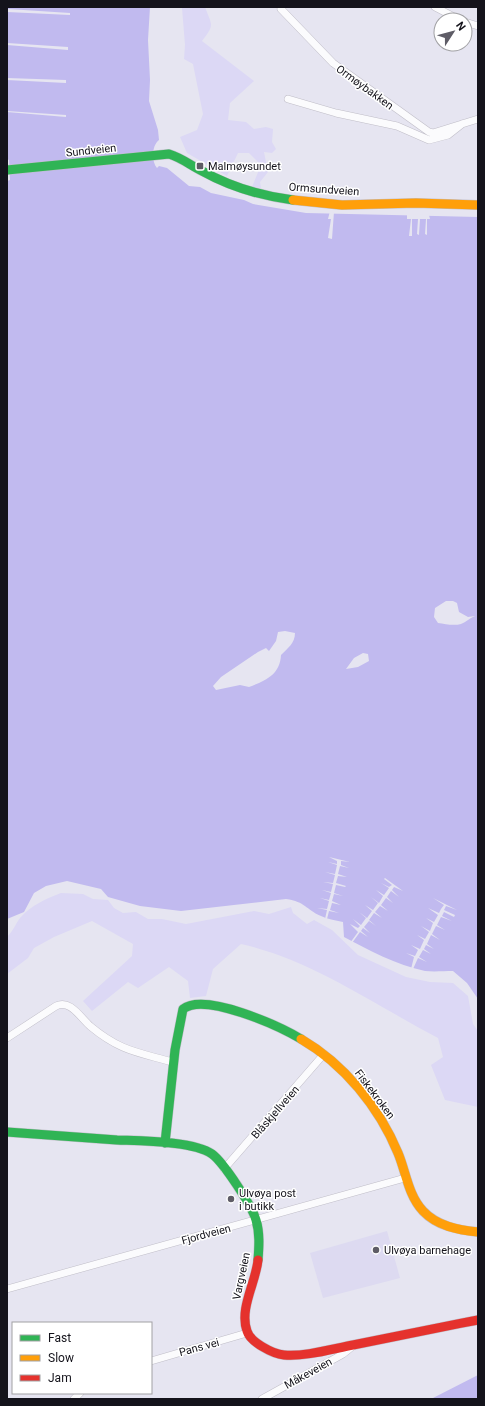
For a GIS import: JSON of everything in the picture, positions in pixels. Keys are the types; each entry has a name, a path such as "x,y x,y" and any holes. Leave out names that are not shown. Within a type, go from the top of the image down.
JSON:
{"street":[{"path":"435,7 445,12"},
{"name":"Ormøybakken","path":"281,9 333,63 374,91 417,125 433,133 478,119"},
{"name":"Ormøybakken","path":"288,100 336,113 401,127 430,140 448,135 464,123"},
{"name":"Sundveien","path":"9,170 159,154 178,156"},
{"name":"Ormsundveien","path":"178,156 209,175 239,188 279,198 342,205 416,203 478,205"},
{"path":"7,1038 61,1003 66,1004 90,1026 124,1049 172,1062"},
{"name":"Fiskekroken","path":"165,1143 172,1062 180,1012 191,1004 228,1009 264,1019 290,1031 324,1054 357,1086 375,1110 396,1150 405,1178 417,1204 430,1217 457,1229 478,1232"},
{"name":"Blåskjellveien","path":"224,1169 324,1054"},
{"name":"Vargveien","path":"7,1132 165,1143 203,1150 212,1154 242,1194 256,1220 259,1237 257,1269 246,1311 245,1324 247,1333"},
{"name":"Fjordveien","path":"7,1289 405,1178"},
{"path":"247,1333 268,1351 284,1354 304,1354 353,1346 478,1320"},
{"name":"Pans vei","path":"152,1361 247,1333"},
{"name":"Måkeveien","path":"262,1399 342,1354 353,1346"}],"shaded area":[{"path":"7,7 150,7 148,40 150,80 149,101 158,130 159,140 153,153 157,168 159,166 167,168 189,186 200,187 211,193 244,200 253,204 306,213 478,217 478,999 467,983 453,971 425,971 393,961 344,937 343,922 323,917 293,900 286,899 181,911 140,906 108,897 101,889 67,881 46,886 34,893 24,912 7,919 7,181 10,180 9,160 7,159","holes":["446,601 453,601 457,603 459,612 468,617 475,616 458,625 438,623 434,617 435,608","285,631 295,633 295,637 291,645 281,655 278,668 271,676 266,680 249,687 240,685 216,690 213,686 221,677 258,652 266,648 269,651 276,641 278,632","363,653 368,654 369,661 358,667 346,669 354,658"]},
{"path":"176,7 205,7 211,22 211,28 202,41 254,81 230,103 228,120 246,122 254,129 266,127 273,129 272,142 276,149 272,153 264,152 268,172 260,182 261,188 252,187 261,165 249,153 238,153 227,176 187,153 180,137 197,130 203,114 193,64 184,59 185,45 182,8"},
{"path":"61,893 83,894 93,899 108,900 114,908 123,913 136,912 148,919 162,919 186,924 254,911 269,914 291,907 293,913 307,924 314,920 332,930 358,955 406,977 430,982 453,983 468,996 473,1024 478,1031 478,1107 445,1100 431,1065 443,1057 438,1038 342,984 293,961 267,951 241,944 213,969 206,996 190,998 188,981 169,967 138,988 128,982 92,1011 83,1001 132,956 133,944 92,921 54,937 34,948 28,958 7,974 7,937 24,913 44,900"},
{"path":"387,1231 400,1278 323,1298 310,1253"},
{"path":"478,1375 478,1399 431,1399 433,1398"}],"pier":[{"path":"7,9 70,13 70,15 7,12"},
{"path":"7,43 68,47 68,50 7,45"},
{"path":"7,78 66,80 66,83 7,80"},
{"path":"7,112 66,115 66,117"},
{"path":"330,211 334,212 332,239 328,238 331,219 328,219"},
{"path":"407,214 429,215 430,219 427,219 427,235 425,234 426,219 420,219 419,235 417,234 418,219 412,219 412,236 409,236 411,219 407,219"},
{"path":"329,857 350,862 341,861 341,865 349,868 340,866 338,874 347,877 338,876 336,883 346,886 336,885 334,893 343,896 334,894 332,901 341,905 332,903 330,910 339,913 329,911 327,919 325,919 327,910 317,908 327,909 329,901 320,898 329,900 331,893 322,890 331,892 333,884 323,882 333,883 335,875 325,872 335,874 337,865 328,862 337,864 337,861"},
{"path":"385,878 403,891 394,887 392,890 399,897 391,891 387,897 393,903 386,898 381,905 388,911 380,906 375,912 382,918 374,913 369,920 376,926 369,921 364,927 370,933 363,928 361,931 368,937 360,932 352,943 350,943 358,932 350,924 358,928 360,926 353,919 361,925 366,918 359,912 367,918 372,911 365,905 373,910 378,903 371,897 379,903 383,896 376,890 384,895 389,888 381,883 389,887 392,885 384,879"},
{"path":"433,898 457,910 446,906 444,910 455,915 454,917 444,912 442,916 452,921 441,917 437,925 445,930 436,926 432,934 440,940 431,935 427,944 434,949 426,945 424,949 431,954 423,950 419,957 427,962 418,958 413,969 411,969 414,957 406,953 415,956 418,950 411,945 420,949 424,940 417,935 425,939 429,932 421,926 430,931 433,923 426,918 434,922 438,915 428,908 439,913 444,905"}],"traffic: fast":[{"path":"7,170 169,154 234,186 270,196 293,200"},
{"path":"165,1143 175,1050 183,1009 193,1005 208,1005 224,1008 260,1019 301,1039"},
{"path":"7,1132 167,1142 193,1146 212,1154 237,1185 256,1220 259,1235 258,1260"}],"traffic: slow":[{"path":"293,200 342,205 416,203 478,205"},
{"path":"301,1039 332,1061 346,1074 370,1103 390,1136 401,1160 414,1198 423,1211 441,1224 463,1230 478,1232"}],"traffic: jam":[{"path":"258,1260 246,1305 245,1323 247,1331 252,1339 268,1350 279,1354 300,1355 318,1352 478,1320"}],"place":[{"name":"Malmøysundet","path":"200,166"},
{"name":"Ulvøya post i butikk","path":"231,1199"},
{"name":"Ulvøya barnehage","path":"376,1250"}]}
